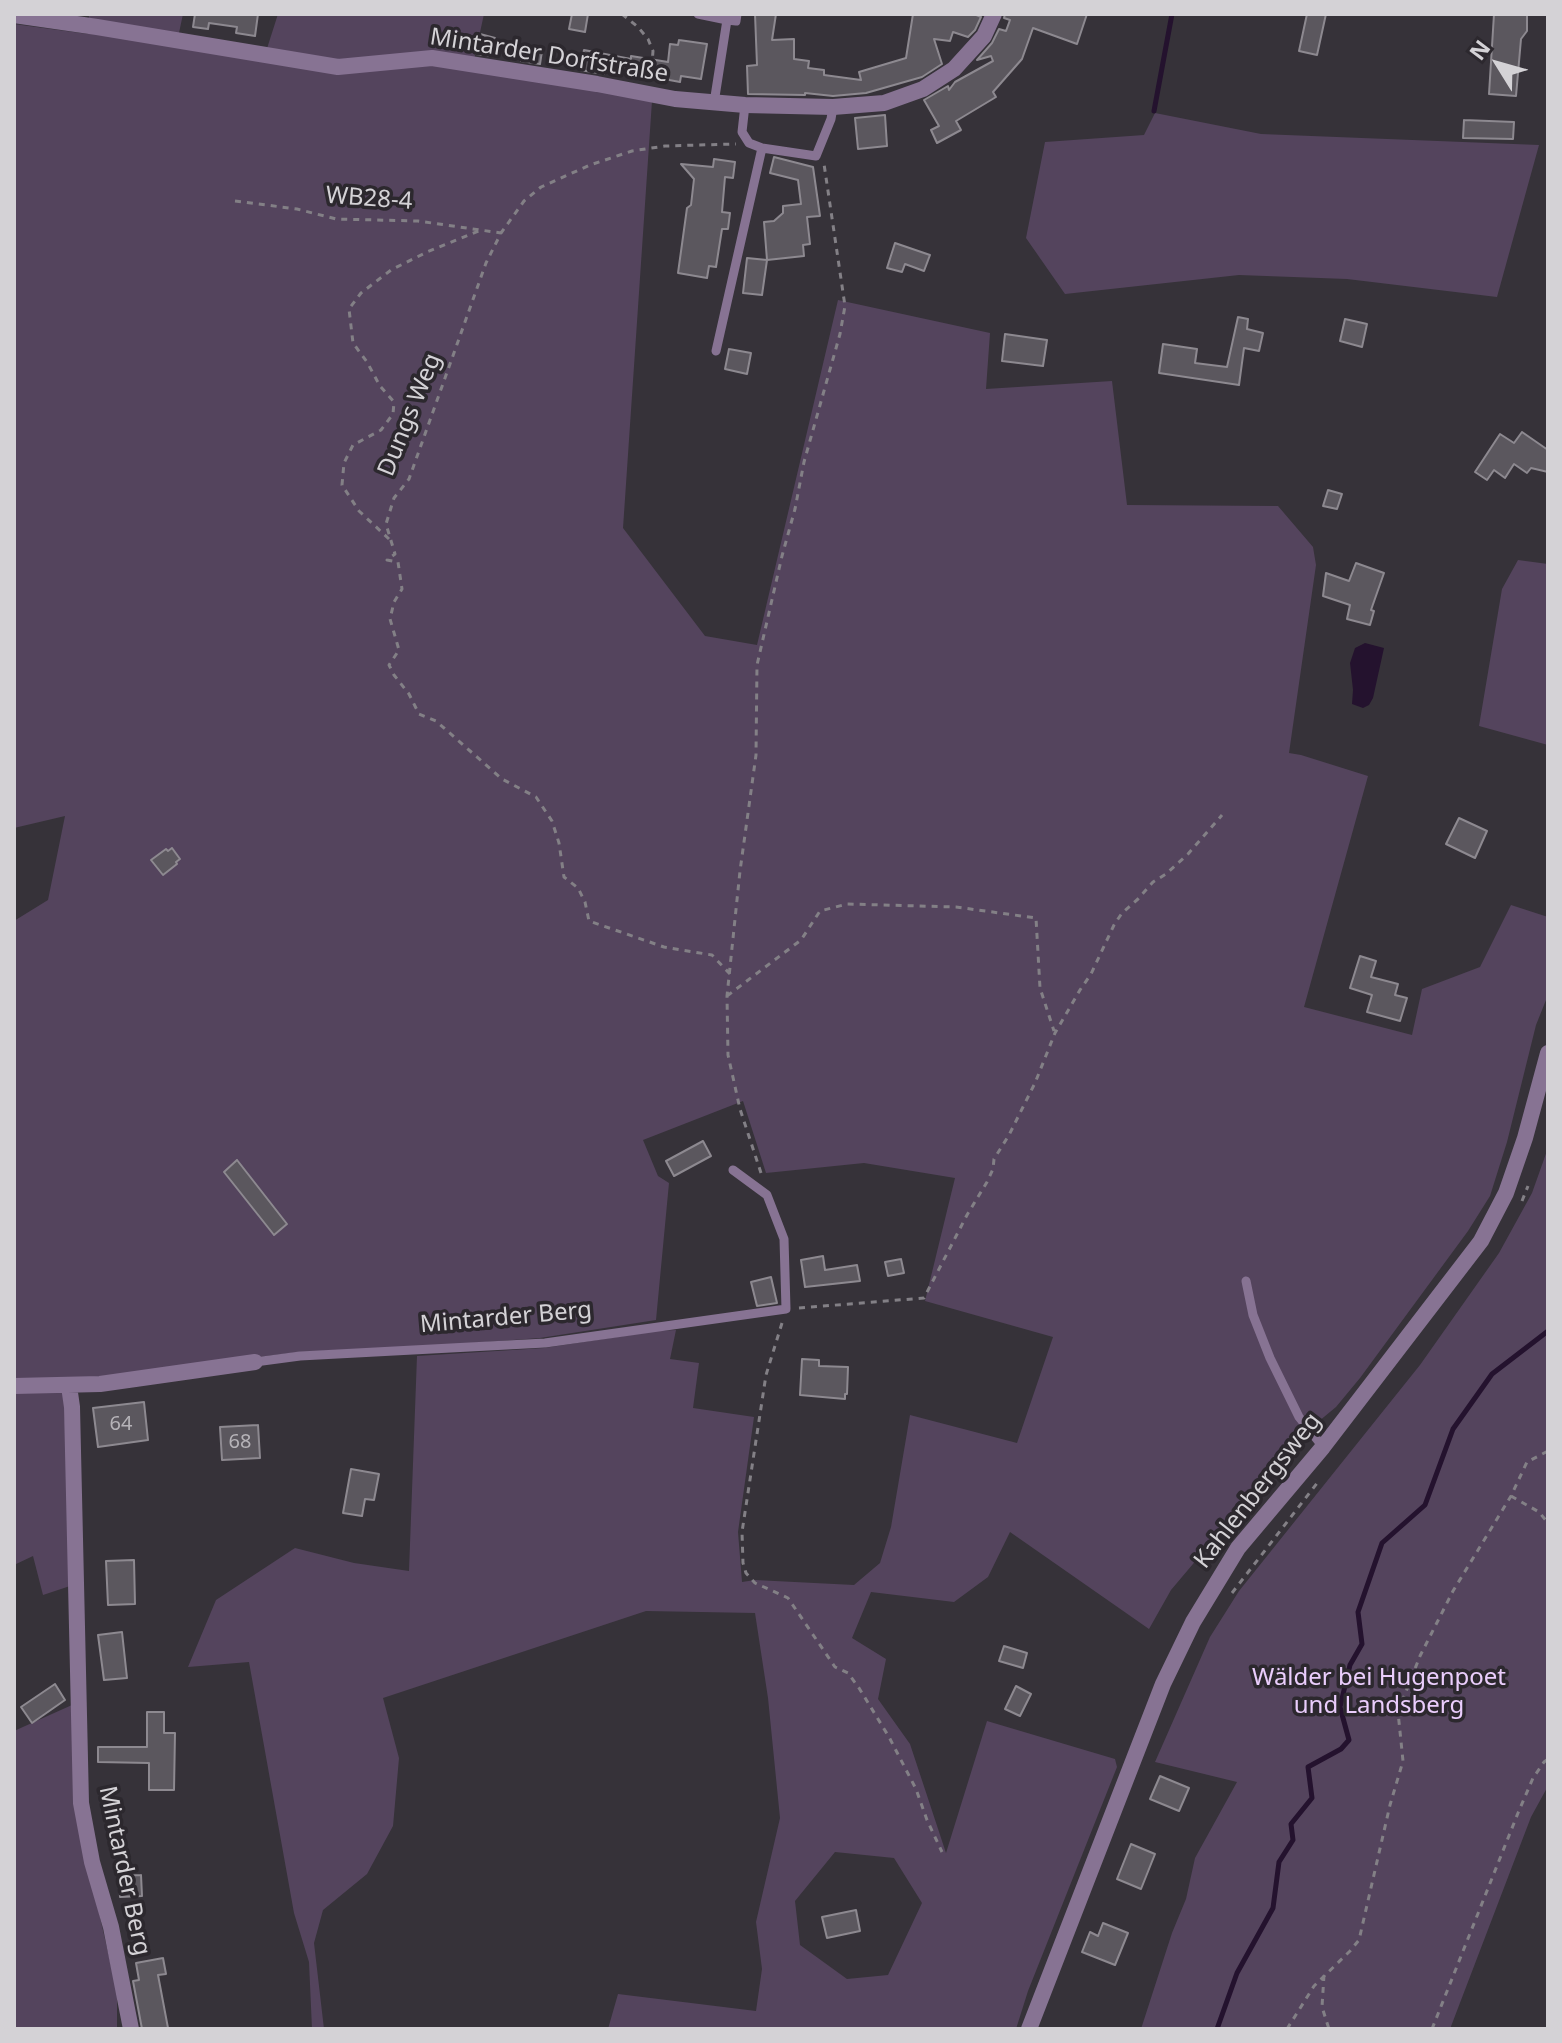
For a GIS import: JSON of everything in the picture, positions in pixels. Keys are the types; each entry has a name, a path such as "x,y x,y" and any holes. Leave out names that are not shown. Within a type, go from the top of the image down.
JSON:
{"street":[{"name":"Mintarder Dorfstraße","path":"14,15 338,67 432,58 675,99 745,105 833,107 884,103 923,89 954,69 984,36 994,14"},
{"name":"Kahlenbergsweg","path":"1029,2029 1158,1697 1193,1622 1238,1548 1323,1447 1481,1241 1506,1193 1548,1053"},
{"name":"Mintarder Berg","path":"14,1386 100,1384 255,1362"},
{"name":"Mintarder Berg","path":"69,1386 81,1803 92,1862 111,1927 131,2029"}],"lane":[{"path":"698,14 736,21 737,14"},
{"path":"714,103 727,20"},
{"path":"745,105 742,132 749,143 762,148 816,156 833,107"},
{"path":"716,351 762,148"},
{"path":"733,1170 767,1195 784,1239 786,1309"},
{"path":"1246,1281 1253,1315 1270,1358 1299,1417 1323,1447"},
{"name":"Mintarder Berg","path":"255,1362 300,1356 545,1343 786,1309"}],"path":[{"path":"622,14 638,27 653,51 648,94"},
{"name":"Dungs Weg","path":"730,974 712,955 664,947 589,921 578,888 564,877 556,831 536,797 502,779 436,721 419,714 389,665 399,650 390,619 394,602 402,589 398,562 387,560 395,554 386,524 394,498 409,479 486,263 501,233 524,201 541,187 590,165 632,151 665,146 749,143"},
{"path":"767,1195 740,1109 728,1055 727,996 756,755 757,665 804,462 845,306 826,165 816,156"},
{"name":"WB28-4","path":"235,201 297,209 336,219 418,221 501,233"},
{"path":"389,539 359,511 342,485 344,463 353,445 381,430 393,414 394,402 353,343 349,309 361,293 391,270 481,230"},
{"path":"942,1852 916,1789 859,1688 848,1673 835,1667 788,1598 755,1583 746,1573 742,1532 766,1375 786,1309 924,1298 987,1182 994,1159 1029,1096 1055,1033 1091,974 1114,925 1153,882 1188,854 1222,815"},
{"path":"727,996 801,940 820,911 847,904 956,907 1036,918 1040,988 1055,1033"},
{"path":"1287,2029 1324,1975 1359,1940 1403,1761 1398,1712 1420,1656 1453,1591 1511,1496 1527,1462 1548,1451"},
{"path":"1511,1496 1539,1512 1548,1523"},
{"path":"1432,2029 1523,1801 1533,1778 1548,1759"},
{"path":"1324,1975 1322,2007 1329,2029"}],"green space":[{"path":"89,14 183,14 176,47 263,61 278,14 484,14 474,60 652,101 623,528 705,636 757,645 838,300 990,333 986,389 1112,381 1127,505 1278,506 1313,547 1316,565 1289,753 1368,776 1304,1007 1412,1035 1422,989 1480,967 1511,905 1548,917 1548,995 1536,1025 1490,1196 1468,1231 1360,1378 1336,1407 1301,1436 1171,1590 1149,1629 1010,1532 988,1577 954,1602 871,1592 852,1638 886,1659 878,1699 910,1744 946,1853 987,1721 1115,1759 1117,1767 1028,1991 1016,2029 608,2029 618,1994 756,2011 762,1969 756,1922 780,1818 768,1698 755,1613 646,1611 383,1698 399,1758 393,1826 367,1874 323,1910 314,1943 324,2029 312,2029 309,1962 294,1913 249,1662 188,1667 216,1600 295,1548 354,1563 409,1571 417,1356 544,1348 676,1330 670,1359 699,1363 693,1408 754,1417 738,1532 742,1582 854,1585 880,1563 891,1527 910,1415 1017,1443 1053,1337 925,1301 955,1178 864,1163 766,1173 743,1101 643,1140 658,1176 669,1183 656,1320 540,1338 299,1352 63,1381 73,1585 43,1595 33,1556 14,1565 14,921 48,900 65,816 14,828 14,24 88,34","holes":["835,1852 894,1858 922,1903 888,1975 847,1979 800,1945 795,1901"]},
{"path":"1155,113 1261,134 1539,145 1497,297 1347,279 1239,275 1065,294 1026,238 1045,142 1144,135"},
{"path":"1518,560 1548,564 1548,745 1479,726 1502,589"},
{"name":"Wälder bei Hugenpoet und Landsberg","path":"1548,1148 1548,1786 1531,1817 1450,2029 1141,2029 1186,1899 1195,1858 1237,1782 1155,1762 1210,1637 1239,1591 1420,1365 1499,1253 1532,1193"},
{"path":"72,1705 87,1860 117,1992 117,2029 14,2029 14,1731"}],"shaded area":[{"path":"1365,643 1384,648 1373,698 1363,708 1352,704 1350,663 1355,648"}],"building":[{"path":"195,14 258,14 255,36 236,33 237,27 209,23 208,29 193,27"},
{"path":"572,14 588,14 585,32 569,29"},
{"path":"755,14 776,14 772,40 794,39 794,59 809,61 808,68 824,70 824,75 861,80 859,72 906,58 913,14 974,14 981,17 968,37 953,32 950,41 934,39 942,64 922,77 866,93 833,96 748,94 747,66 757,65"},
{"path":"1005,14 1087,14 1077,44 1033,28 1022,59 993,92 996,97 956,121 961,130 937,143 931,130 939,126 924,100 948,86 949,90 955,82 993,61 991,56 977,60 999,29 1006,31 1010,20 1004,18"},
{"path":"1307,14 1326,14 1317,55 1299,51"},
{"path":"1494,14 1527,14 1527,31 1521,39 1516,96 1489,94"},
{"path":"480,34 495,38 492,56 476,54"},
{"path":"679,40 707,44 701,79 681,76 680,82 605,68 604,74 580,70 584,50 668,62 670,44 678,45"},
{"path":"524,48 542,51 540,64 521,61"},
{"path":"885,115 887,146 858,149 855,118"},
{"path":"1464,120 1514,122 1513,139 1463,138"},
{"path":"774,157 813,167 820,216 807,217 810,244 803,245 804,256 767,260 764,222 774,221 783,213 783,206 801,204 798,180 770,173"},
{"path":"714,159 735,162 733,178 725,177 722,212 730,213 728,229 722,229 716,267 709,266 707,278 678,273 694,179 681,164 713,167"},
{"path":"895,243 930,255 924,271 905,264 902,272 887,268"},
{"path":"747,258 767,260 762,295 743,293"},
{"path":"1238,317 1248,319 1247,329 1263,333 1259,351 1244,348 1239,385 1159,373 1163,344 1197,349 1195,363 1227,367"},
{"path":"1345,319 1367,324 1362,347 1340,341"},
{"path":"1005,334 1047,340 1043,366 1002,361"},
{"path":"729,349 751,353 747,374 725,369"},
{"path":"1522,432 1548,450 1548,472 1531,468 1527,473 1514,464 1505,478 1494,470 1487,480 1475,472 1500,434 1514,443"},
{"path":"1328,490 1342,494 1337,509 1323,506"},
{"path":"1356,563 1384,573 1371,610 1374,611 1370,625 1347,619 1350,605 1323,596 1326,573 1349,581"},
{"path":"1459,818 1487,831 1475,858 1446,844"},
{"path":"172,848 180,859 163,875 151,860"},
{"path":"1360,956 1376,961 1371,977 1398,984 1395,995 1407,998 1400,1021 1367,1012 1372,995 1350,988"},
{"path":"703,1141 711,1156 674,1176 666,1161"},
{"path":"237,1160 287,1224 274,1235 224,1172"},
{"path":"823,1256 825,1270 857,1265 860,1281 805,1287 801,1260"},
{"path":"901,1259 904,1273 888,1276 885,1262"},
{"path":"771,1277 777,1303 757,1306 751,1282"},
{"path":"802,1359 819,1360 819,1366 848,1367 845,1399 800,1395"},
{"path":"144,1402 148,1440 98,1447 93,1408"},
{"path":"258,1425 260,1458 222,1460 220,1427"},
{"path":"351,1469 379,1474 374,1500 365,1499 362,1516 343,1513"},
{"path":"134,1560 135,1604 108,1605 106,1561"},
{"path":"122,1632 127,1678 104,1680 98,1635"},
{"path":"1004,1646 1027,1653 1023,1668 999,1661"},
{"path":"55,1684 65,1700 32,1723 21,1707"},
{"path":"1016,1686 1031,1694 1020,1716 1005,1709"},
{"path":"147,1712 164,1712 164,1733 175,1733 174,1790 149,1790 149,1763 98,1762 98,1747 147,1747"},
{"path":"1160,1776 1189,1788 1179,1811 1150,1799"},
{"path":"1131,1844 1155,1854 1141,1889 1117,1879"},
{"path":"141,1875 142,1896 120,1897 119,1876"},
{"path":"856,1910 860,1931 827,1938 822,1917"},
{"path":"1103,1923 1128,1933 1115,1965 1082,1952 1090,1932 1098,1936"},
{"path":"163,1958 166,1974 158,1975 168,2028 142,2029 133,1981 139,1980 136,1963"}],"waterway":[{"path":"1154,111 1172,14"},
{"path":"1217,2029 1237,1973 1273,1908 1279,1862 1293,1840 1291,1824 1312,1798 1308,1767 1341,1749 1349,1740 1340,1707 1350,1665 1362,1644 1358,1612 1382,1543 1425,1505 1453,1429 1492,1374 1548,1331"}]}
